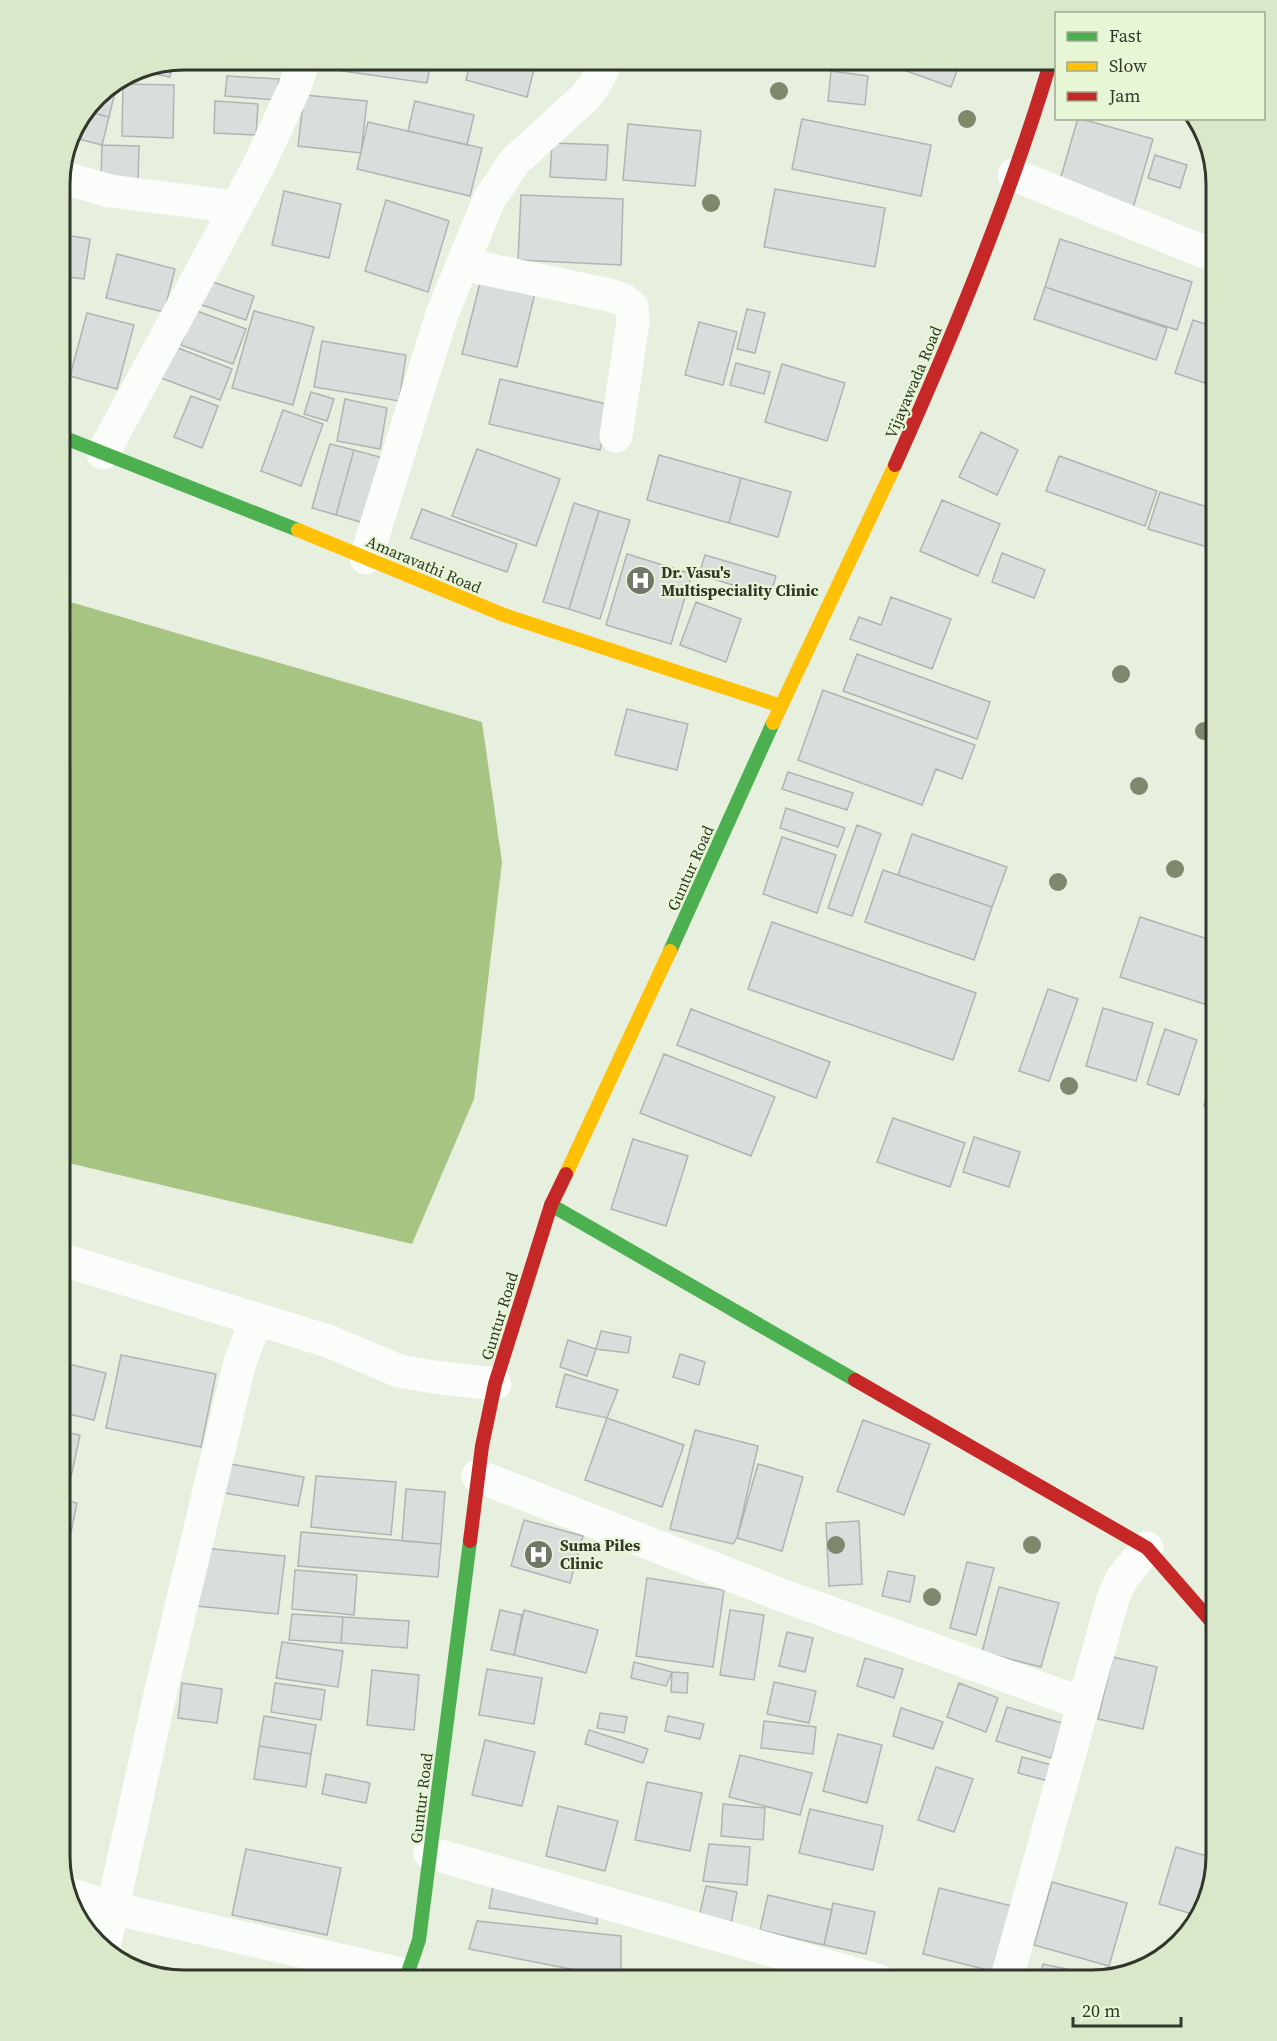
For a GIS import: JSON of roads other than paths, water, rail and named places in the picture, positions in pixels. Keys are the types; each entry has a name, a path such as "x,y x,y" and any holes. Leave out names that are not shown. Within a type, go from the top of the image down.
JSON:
{"main road":[{"name":"Vijayawada Road","path":"781,706 870,521 941,363 1029,135 1048,71"},
{"name":"Amaravathi Road","path":"71,440 504,615 781,706"},
{"name":"Guntur Road","path":"409,1970 419,1940 482,1446 495,1383 551,1205 623,1055 781,706"},
{"path":"551,1205 1147,1548 1206,1615"}],"street":[{"path":"104,453 236,207 280,121 300,70"},
{"path":"366,558 442,314 489,200 514,162 584,99 602,70"},
{"path":"1014,175 1206,251"},
{"path":"71,180 110,191 236,207"},
{"path":"462,264 609,295 622,299 632,307 633,322 616,436"},
{"path":"70,1262 328,1341 399,1371 495,1383"},
{"path":"106,1939 240,1362 256,1320"},
{"path":"478,1476 781,1595 1084,1704"},
{"path":"1009,1970 1114,1595 1122,1578 1147,1548"},
{"path":"430,1853 841,1970"},
{"path":"78,1897 112,1908 372,1970"}],"place":[{"name":"Dr. Vasu's Multispeciality Clinic","path":"640,581"},
{"name":"Suma Piles Clinic","path":"539,1554"}]}
